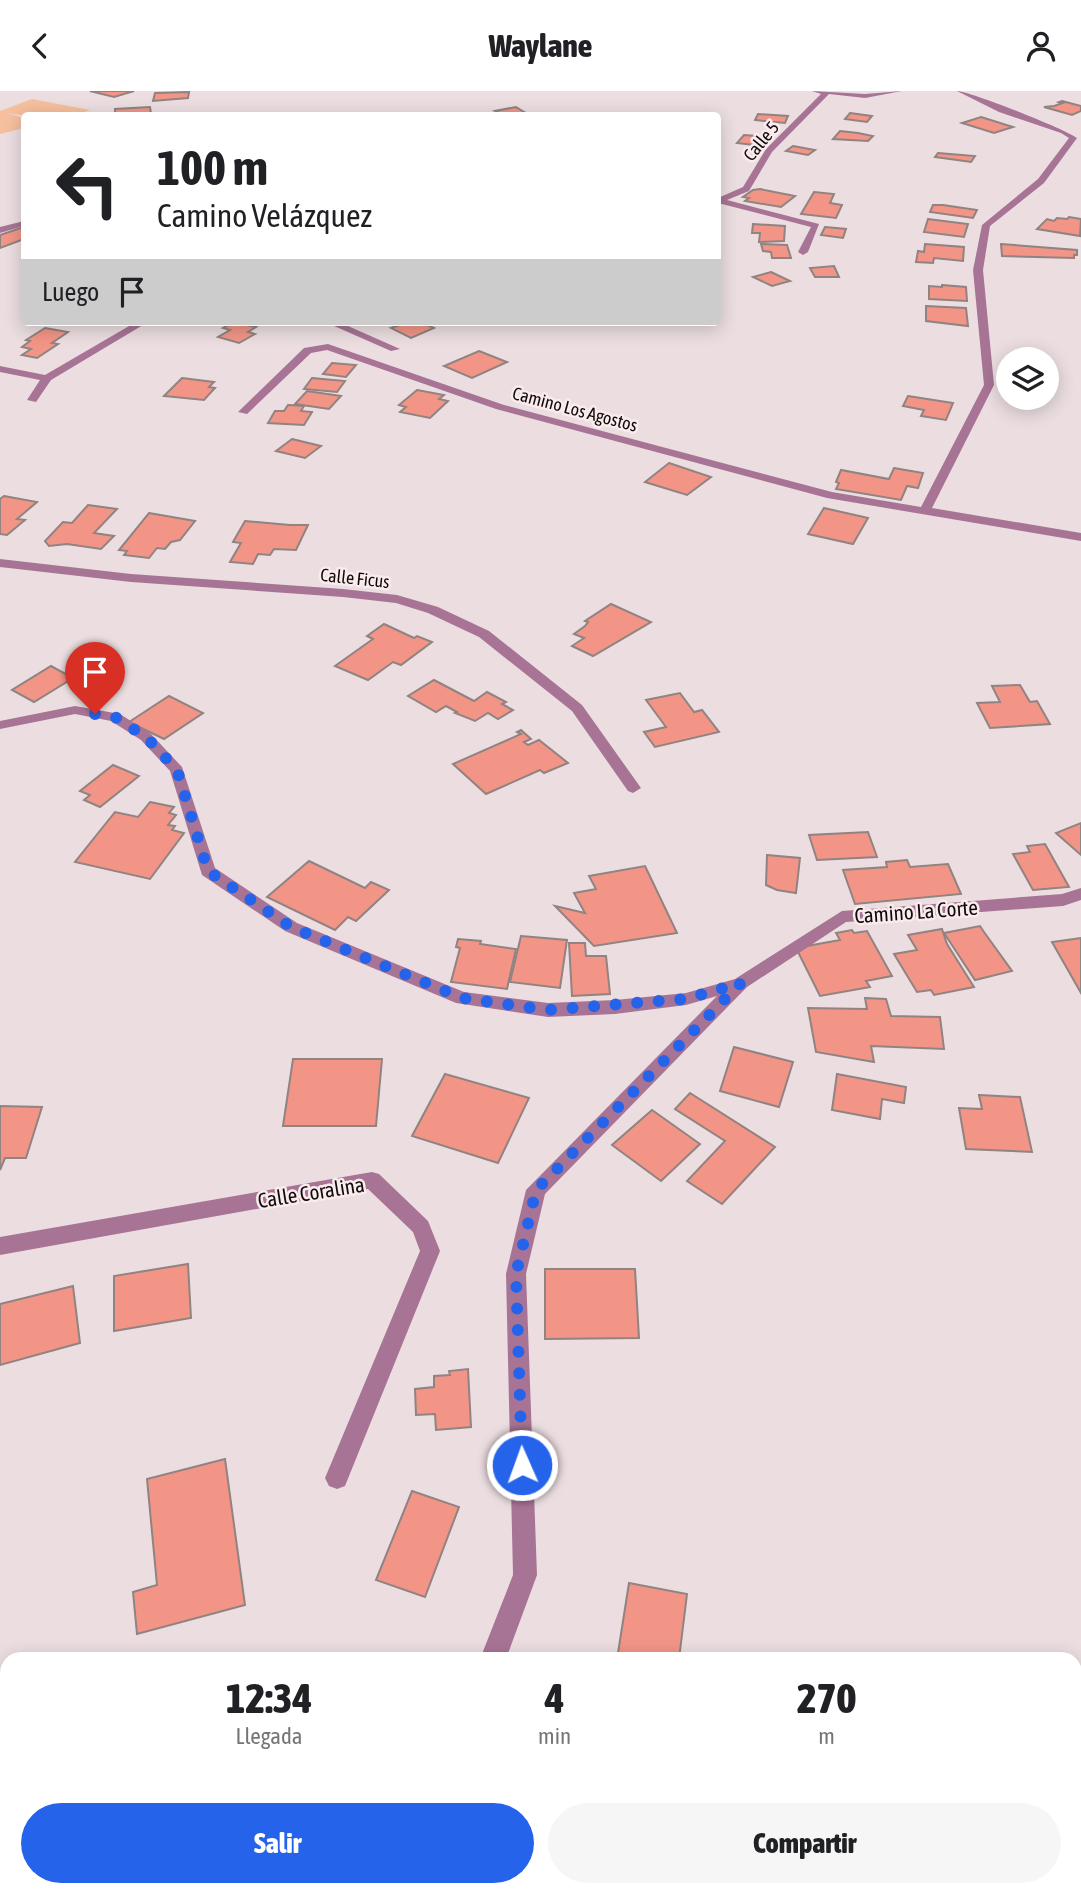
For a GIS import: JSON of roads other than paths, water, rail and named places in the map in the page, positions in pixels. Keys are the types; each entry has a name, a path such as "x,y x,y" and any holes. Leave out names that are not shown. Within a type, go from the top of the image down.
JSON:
{"street":[{"path":"816,91 865,96 898,91"},
{"path":"961,91 1002,110 1065,131 1073,138 1041,181 986,225 978,269 989,385 924,512 1081,537"},
{"name":"Calle 5","path":"721,200 746,189 769,151 826,93"},
{"path":"721,202 816,226 803,252"},
{"path":"0,230 21,225"},
{"path":"32,400 47,378 136,326"},
{"path":"340,326 395,349"},
{"name":"Camino Los Agostos","path":"243,412 295,360 308,351 328,347 500,407 831,495 924,512"},
{"path":"0,369 47,378"},
{"name":"Calle Ficus","path":"0,563 131,578 343,593 397,599 433,610 484,634 577,708 633,788"},
{"path":"0,725 75,710 115,717 146,737 177,770 208,871 291,927 462,998 548,1010 615,1007 685,999 741,983"},
{"name":"Camino La Corte","path":"496,1652 525,1574 516,1274 536,1190 741,983 842,917 1063,900 1081,894"},
{"name":"Calle Coralina","path":"0,1246 372,1180 421,1227 430,1251 337,1478"}]}
